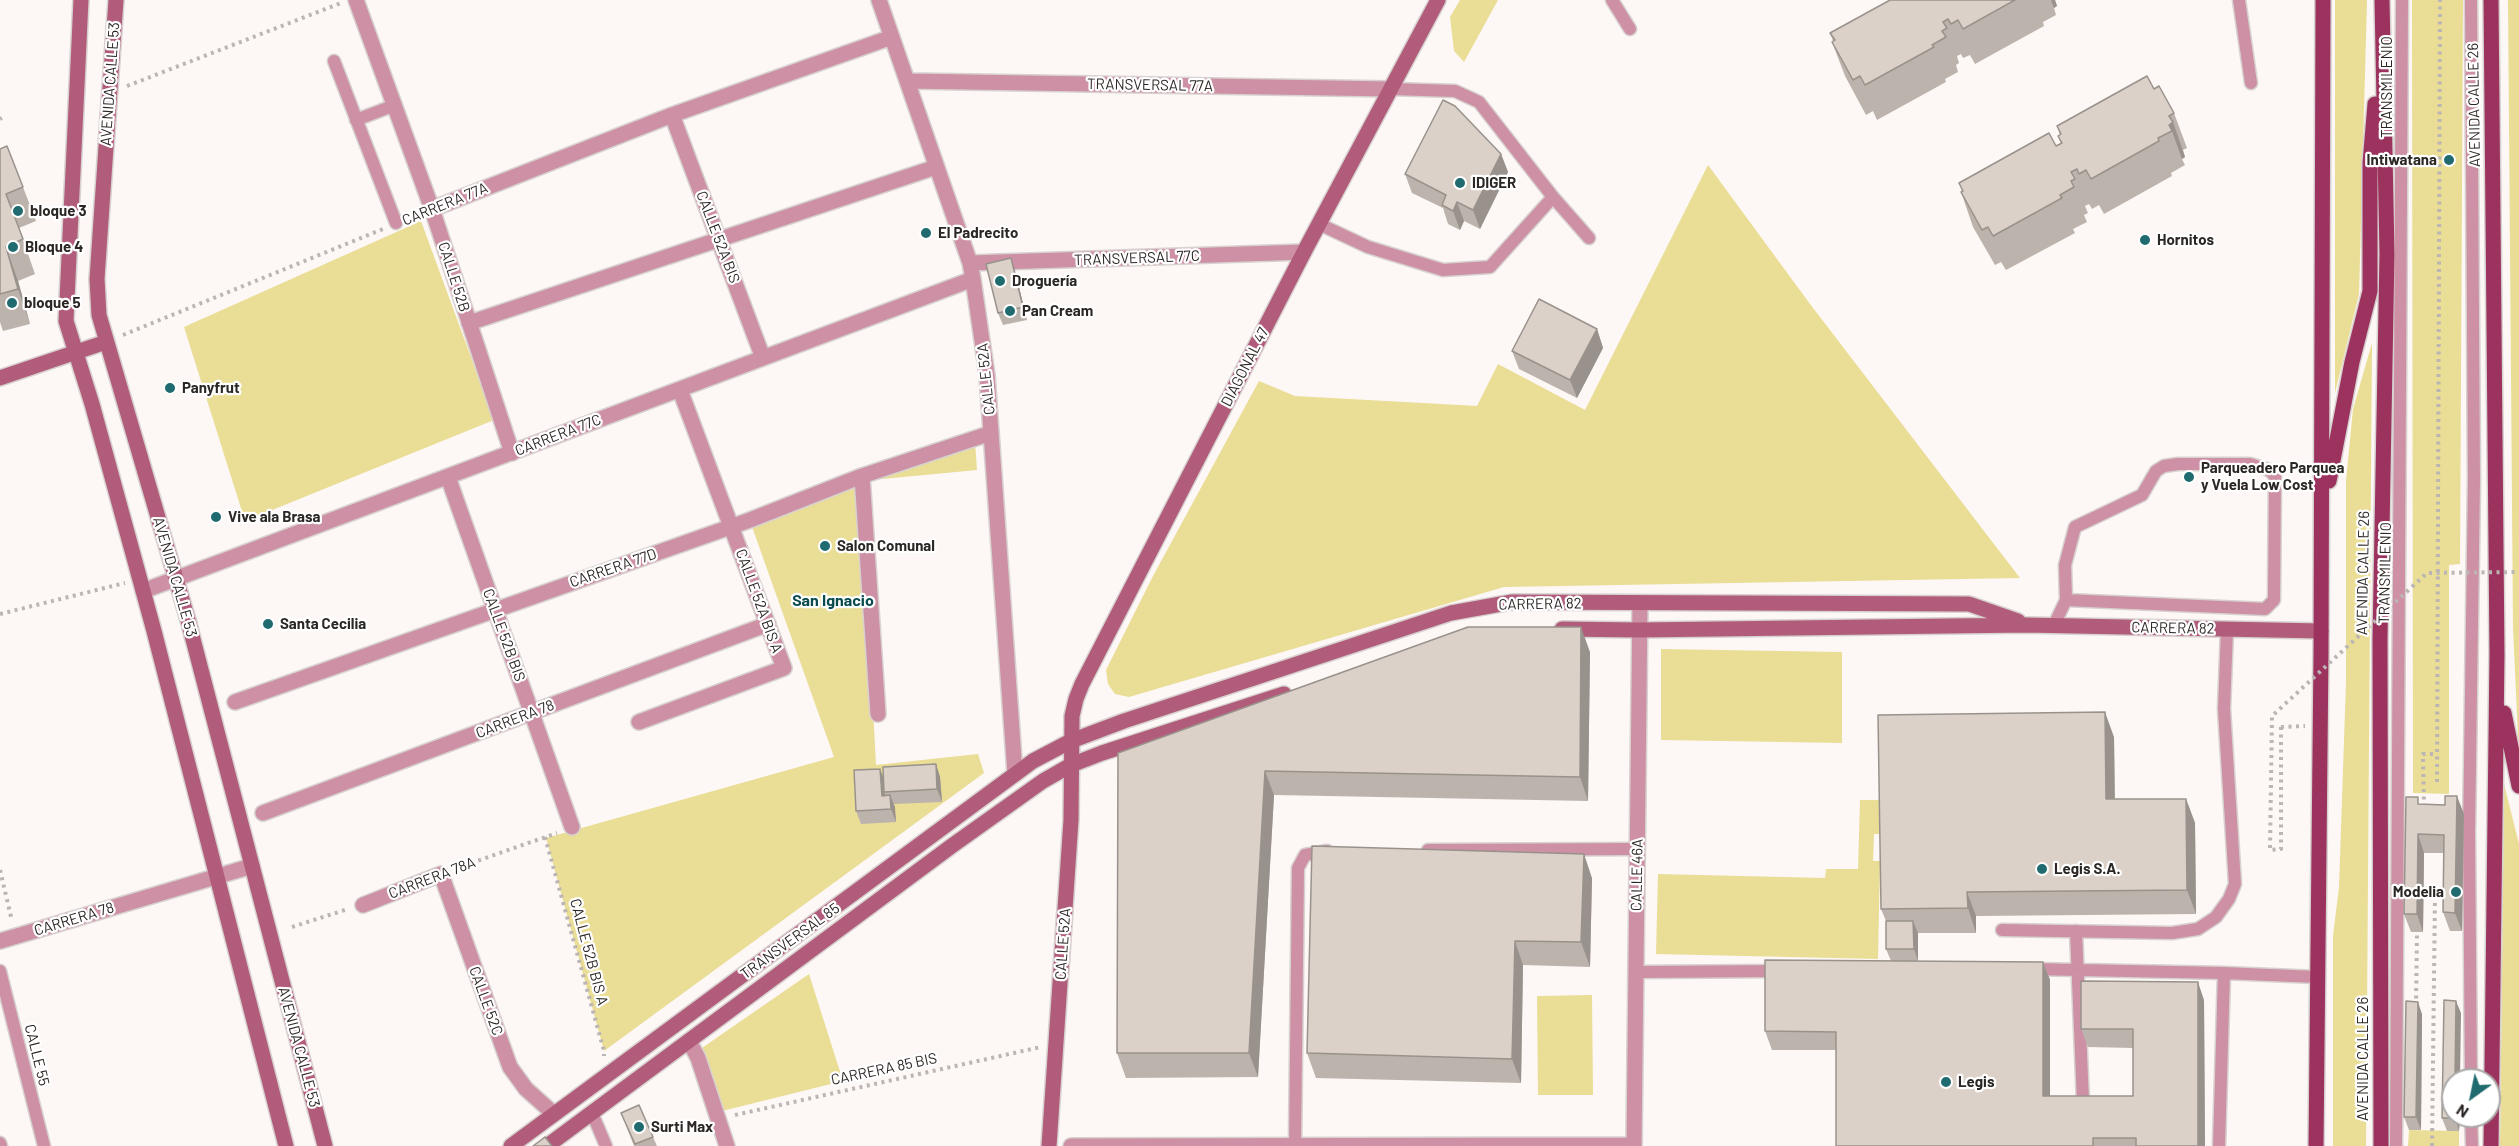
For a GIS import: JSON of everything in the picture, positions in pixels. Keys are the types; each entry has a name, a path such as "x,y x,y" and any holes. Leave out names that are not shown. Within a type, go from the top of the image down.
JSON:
{"main road":[{"path":"2316,1146 2322,515 2323,0"},
{"name":"AVENIDA CALLE 26","path":"2381,1146 2380,639 2387,254 2382,0"},
{"name":"AVENIDA CALLE 26","path":"2491,1146 2497,654 2492,5"},
{"path":"2322,515 2352,362 2370,291 2370,163 2382,27"},
{"path":"2497,654 2506,728 2519,786"}],"street":[{"path":"81,0 66,307 68,330 92,404 141,586 286,1146"},
{"name":"AVENIDA CALLE 53","path":"116,0 97,292 106,342 176,579 325,1146"},
{"name":"CALLE 52B","path":"356,0 432,209 512,453"},
{"name":"CALLE 52A","path":"879,0 974,279 987,375 1015,774"},
{"name":"DIAGONAL 47","path":"1071,741 1072,716 1082,684 1304,252 1438,0"},
{"name":"CARRERA 77A","path":"432,209 672,115 892,37"},
{"name":"TRANSVERSAL 77A","path":"908,81 1391,89"},
{"name":"CALLE 52A BIS","path":"672,115 763,358"},
{"path":"469,323 936,167"},
{"name":"TRANSVERSAL 77C","path":"970,263 1304,252"},
{"name":"CARRERA 77C","path":"141,586 176,579 974,279"},
{"path":"0,378 106,342"},
{"name":"CALLE 52A BIS A","path":"639,722 784,668 680,390"},
{"name":"CARRERA 77D","path":"235,702 732,526 862,476 991,433"},
{"path":"862,476 878,714"},
{"name":"CALLE 52B BIS","path":"448,477 572,827"},
{"name":"CARRERA 82","path":"1071,741 1124,721 1451,614 1512,602 1969,604 2026,625"},
{"name":"CALLE 46A","path":"1634,1145 1640,603"},
{"name":"CARRERA 78","path":"263,813 768,624"},
{"name":"CARRERA 82","path":"1549,628 1639,630 2054,625 2321,631"},
{"path":"1071,765 1115,748 1296,690"},
{"name":"CALLE 52A","path":"1049,1146 1071,820 1071,741"},
{"name":"TRANSVERSAL 85","path":"511,1146 1015,774 1046,753 1071,741"},
{"name":"TRANSVERSAL 85","path":"547,1146 1004,808 1071,765"},
{"name":"CARRERA 78","path":"0,941 252,866"},
{"name":"CARRERA 78A","path":"363,905 441,874"},
{"name":"CALLE 52C","path":"441,874 510,1067 526,1089 554,1114"},
{"path":"689,1041 698,1058 727,1146"},
{"path":"581,1094 592,1113"},
{"path":"1071,1146 1634,1145"}],"lane":[{"path":"1612,0 1630,29"},
{"path":"2239,0 2251,83"},
{"name":"TRANSMILENIO","path":"2396,1146 2402,0"},
{"path":"2471,0 2474,480 2469,833 2471,1068"},
{"path":"334,61 396,223"},
{"path":"1391,89 1455,91 1479,102 1553,197 1589,238"},
{"path":"356,120 395,105"},
{"path":"1319,224 1368,247 1443,270 1490,267 1553,197"},
{"path":"2054,625 2066,600 2065,565 2075,527 2142,495 2156,471 2164,466 2178,464 2250,464 2269,470 2275,476 2274,600 2265,609 2066,600"},
{"path":"2002,930 2172,933 2198,929 2216,917 2229,899 2235,885 2224,709 2227,630"},
{"path":"1414,850 1637,849"},
{"path":"1294,1146 1298,868 1305,855 1321,851 1344,851"},
{"path":"2076,931 2084,1102"},
{"path":"2018,969 2317,977"},
{"name":"CALLE 55","path":"0,971 44,1146"},
{"path":"1636,972 1796,971"},
{"path":"2219,1146 2224,973"},
{"path":"592,1113 606,1146"},
{"path":"2471,1128 2472,1146"}],"path":[{"path":"110,93 348,0"},
{"path":"2437,782 2440,0"},
{"name":"CARRERA 77A","path":"106,342 396,223"},
{"path":"2282,727 2281,849 2270,850 2272,716 2427,573 2519,572"},
{"path":"0,614 141,586"},
{"path":"2433,807 2423,807 2423,754 2436,754"},
{"name":"CARRERA 78A","path":"441,874 572,827"},
{"name":"CALLE 52B BIS A","path":"545,837 604,1050 603,1054 612,1072"},
{"path":"0,870 16,936"},
{"path":"2432,1146 2435,895"},
{"path":"292,927 363,905"},
{"path":"2416,1014 2417,932"},
{"name":"CARRERA 85 BIS","path":"717,1118 1056,1044"}],"shaded area":[{"path":"1460,0 1498,0 1464,62 1454,51 1450,17"},
{"path":"2335,0 2367,0 2359,294 2335,393"},
{"path":"2412,0 2463,0 2460,564 2449,565 2449,794 2413,793"},
{"path":"2508,0 2519,0 2519,758 2513,628"},
{"path":"1708,165 1810,304 2020,578 1504,587 1129,697 1115,694 1108,684 1106,670 1153,576 1259,381 1295,396 1477,406 1498,364 1585,410"},
{"path":"421,221 494,420 245,521 184,327"},
{"path":"2372,343 2366,1146 2333,1146 2333,936 2339,887 2346,682 2346,481 2353,409"},
{"path":"975,442 977,470 861,481"},
{"path":"861,481 876,765 978,754 984,773 604,1051 546,838 834,757 751,524"},
{"path":"1661,649 1842,652 1842,743 1661,740"},
{"path":"2504,784 2519,844 2519,1146 2500,1146"},
{"path":"1860,800 1884,800 1883,834 1874,834 1873,861 1880,861 1878,959 1656,954 1658,874 1825,878 1826,869 1858,869"},
{"path":"809,974 843,1081 722,1111 699,1050"},
{"path":"1592,995 1593,1095 1538,1095 1537,996"},
{"path":"2409,1130 2459,1131 2459,1146 2408,1146"}],"building":[{"path":"1890,0 2015,0 1963,29 1958,20 1951,24 1948,19 1943,22 1947,28 1942,31 1946,37 1932,45 1934,47 1865,85 1860,76 1853,80 1832,42 1835,40 1830,33"},
{"path":"2147,76 2154,89 2159,86 2174,113 2169,116 2173,122 2169,125 2172,131 2158,138 2159,141 2091,179 2086,170 2079,174 2077,169 2071,172 2075,179 2071,181 2074,187 2060,195 2062,198 1993,236 1988,227 1982,230 1961,192 1963,191 1959,183 2049,133 2056,146 2062,143 2058,136 2061,134 2057,126"},
{"name":"IDIGER","path":"1443,100 1455,106 1501,154 1473,210 1457,202 1453,211 1442,205 1446,195 1405,174"},
{"path":"7,146 23,187 6,194 23,239 6,247 18,289 0,294 0,149"},
{"path":"1011,258 1023,307 998,313 986,264"},
{"path":"1539,299 1597,329 1570,380 1512,351"},
{"path":"1468,627 1581,627 1580,777 1265,771 1249,1053 1117,1053 1118,753"},
{"name":"Legis S.A.","path":"2105,712 2106,799 2186,799 2187,890 1967,892 1968,908 1881,909 1878,715"},
{"path":"936,764 937,789 884,792 883,767"},
{"path":"880,769 882,796 890,795 891,809 856,811 854,770"},
{"path":"2445,796 2457,796 2455,913 2443,912 2444,835 2418,834 2417,914 2404,914 2406,797 2418,797 2418,804 2445,805"},
{"path":"1312,846 1584,854 1581,942 1515,941 1512,1059 1307,1053"},
{"path":"1886,921 1913,921 1914,949 1886,949"},
{"name":"Legis","path":"1765,960 2043,962 2043,1096 2133,1096 2133,1029 2081,1029 2081,981 2198,982 2198,1146 2136,1146 2136,1138 2093,1138 2093,1146 1836,1146 1836,1032 1765,1031"},
{"path":"2444,1000 2456,1001 2455,1068 2443,1068"},
{"path":"2406,1001 2418,1002 2416,1117 2404,1117"},
{"path":"639,1105 653,1137 635,1144 621,1113"},
{"path":"545,1137 552,1146 533,1146"}],"place":[{"name":"Intiwatana","path":"2449,160"},
{"name":"IDIGER","path":"1460,183"},
{"name":"bloque 3","path":"18,211"},
{"name":"El Padrecito","path":"926,233"},
{"name":"Hornitos","path":"2145,240"},
{"name":"Bloque 4","path":"13,247"},
{"name":"Droguería","path":"1000,281"},
{"name":"bloque 5","path":"12,303"},
{"name":"Pan Cream","path":"1010,311"},
{"name":"Panyfrut","path":"170,388"},
{"name":"Parqueadero Parquea y Vuela Low Cost","path":"2189,477"},
{"name":"Vive ala Brasa","path":"216,517"},
{"name":"Salon Comunal","path":"825,546"},
{"name":"Santa Cecilia","path":"268,624"},
{"name":"Legis S.A.","path":"2042,869"},
{"name":"Modelia","path":"2456,892"},
{"name":"Legis","path":"1946,1082"},
{"name":"Surti Max","path":"639,1127"}],"district":[{"name":"San Ignacio","path":"833,601"}]}
